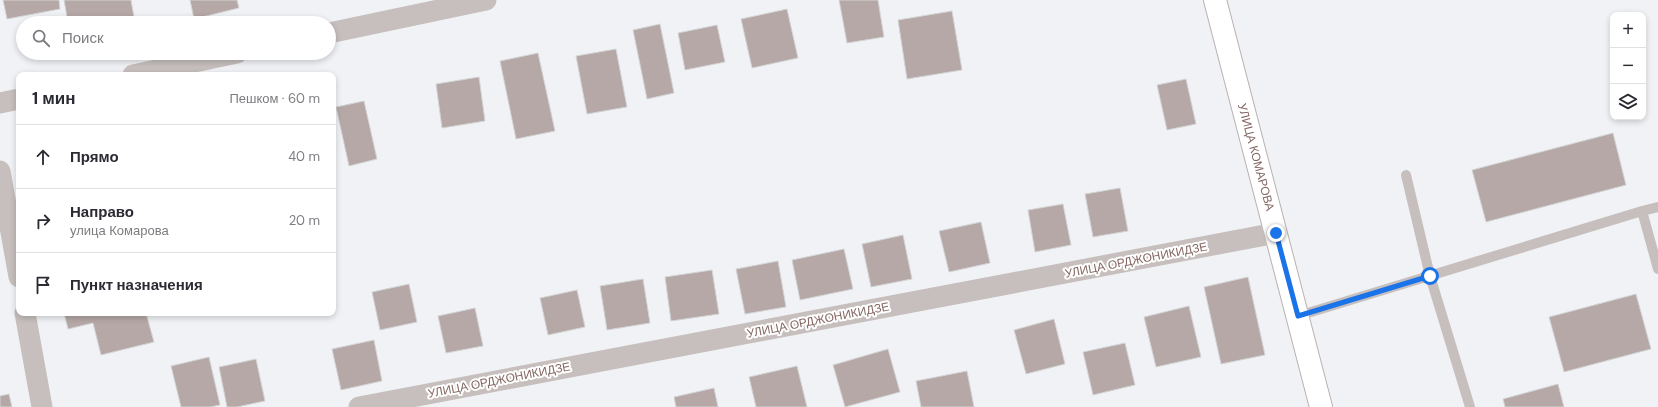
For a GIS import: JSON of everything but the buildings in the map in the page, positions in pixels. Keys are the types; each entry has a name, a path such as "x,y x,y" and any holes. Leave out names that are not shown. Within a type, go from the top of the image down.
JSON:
{"street":[{"path":"336,32 486,0"},
{"name":"УЛИЦА КОМАРОВА","path":"1215,0 1321,407"},
{"path":"147,72 204,60"},
{"path":"0,103 16,100"},
{"path":"0,171 16,260"},
{"name":"УЛИЦА ОРДЖОНИКИДЗЕ","path":"359,407 1276,233"},
{"path":"27,316 42,407"}],"lane":[{"path":"1406,175 1430,276 1470,407"},
{"path":"1298,316 1658,207"},
{"path":"1642,211 1658,269"}],"route":[{"path":"1276,233 1298,316 1430,276"}]}
